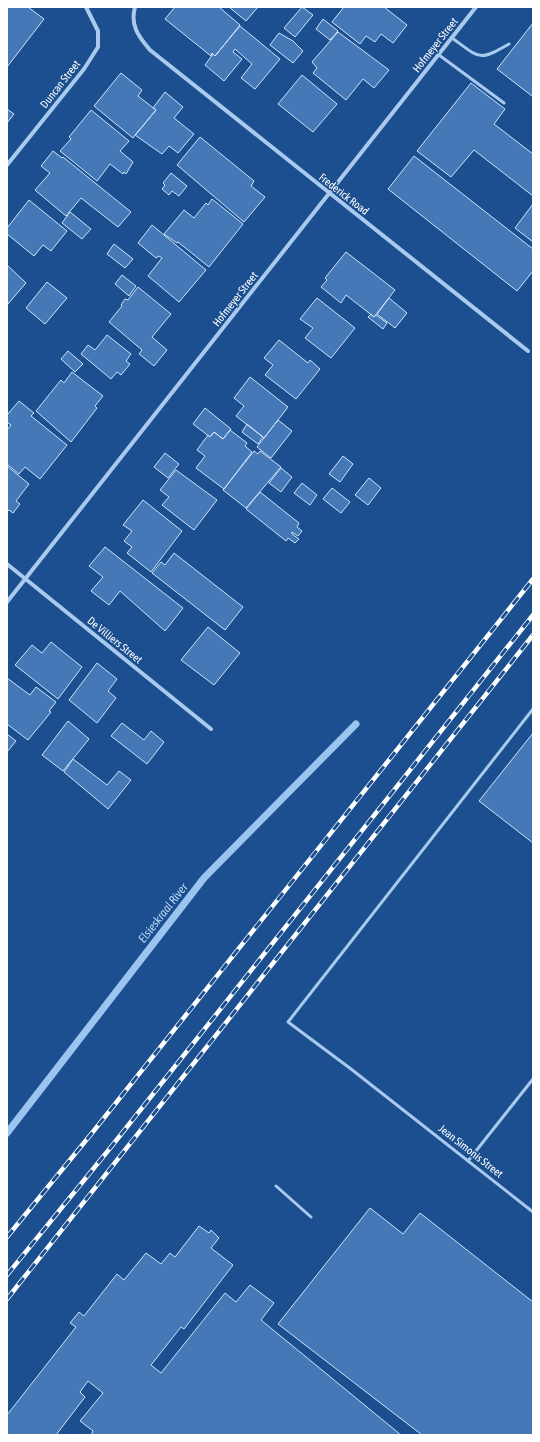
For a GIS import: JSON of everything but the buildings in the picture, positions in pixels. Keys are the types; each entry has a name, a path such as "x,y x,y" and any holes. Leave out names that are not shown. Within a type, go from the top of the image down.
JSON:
{"street":[{"name":"Duncan Street","path":"7,165 84,69 98,47 98,31 86,7"},
{"name":"Frederick Road","path":"135,7 133,16 136,33 150,50 329,195 528,351"},
{"name":"Hofmeyer Street","path":"7,602 476,7"},
{"name":"De Villiers Street","path":"7,564 211,729"}],"lane":[{"path":"452,38 474,53 482,56 492,54 509,44"},
{"path":"439,54 504,103"},
{"name":"Jean Simonis Street","path":"533,709 288,1022 397,1105 533,1212"},
{"path":"468,1161 533,1078"},
{"path":"276,1186 311,1217"}],"waterway":[{"name":"Elsieskraal River","path":"7,1133 204,878 356,724"}],"railway":[{"path":"7,1237 92,1133 533,579"},
{"path":"7,1275 111,1147 533,615"},
{"path":"7,1299 533,635"}]}
